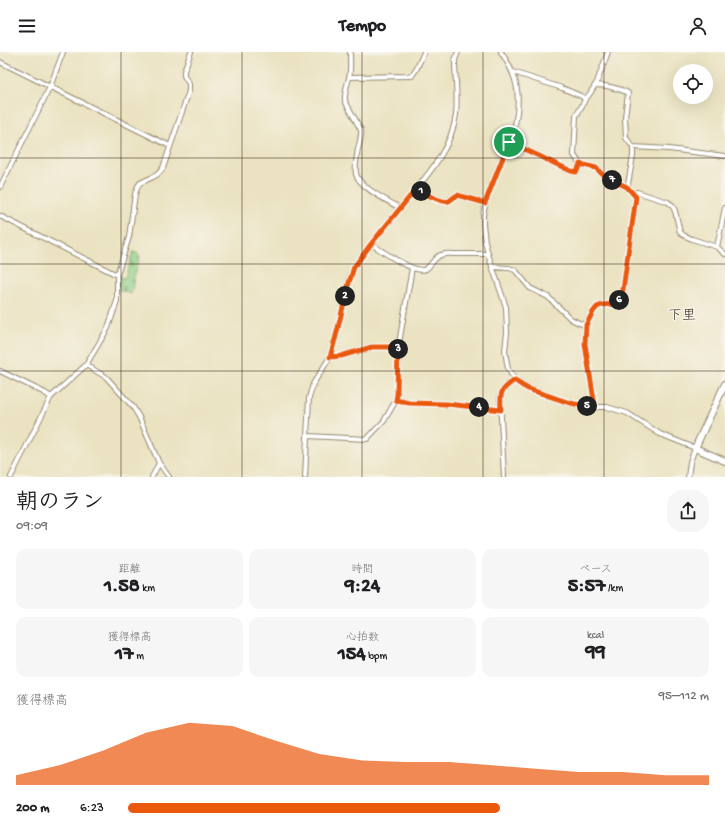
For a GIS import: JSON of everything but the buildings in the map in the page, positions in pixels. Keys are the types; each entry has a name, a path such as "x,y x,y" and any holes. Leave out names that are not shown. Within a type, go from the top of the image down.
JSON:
{"main road":[{"path":"725,384 695,448 725,461"}],"street":[{"path":"0,187 50,87 63,52"},
{"path":"11,477 51,397 86,365 108,328 117,301 117,274 130,238 135,194 140,183 153,178 163,168 189,91 189,84 184,76 184,71 191,52"},
{"path":"350,52 350,77 344,96 345,101 361,130 356,158 356,174 359,180 367,188 400,208"},
{"path":"350,77 412,76 424,52"},
{"path":"305,477 309,398 313,384 330,357 350,276 357,262 440,157 450,138 456,114 455,60 458,52"},
{"path":"501,52 513,72 517,85 517,113 515,125 509,142 485,203 483,216 488,254 506,307 506,357 508,369 515,380 526,388 588,407 595,406 614,408 627,413 660,434 695,448 690,462 688,477"},
{"path":"608,52 596,85 585,98 576,116 574,155 580,164 596,168 604,176 627,187 636,197"},
{"path":"0,62 170,146"},
{"path":"513,72 562,88 585,98"},
{"path":"596,85 603,85 628,93 626,138 633,147 633,156 627,187"},
{"path":"509,142 571,171 576,172 580,164"},
{"path":"633,147 669,149 725,156"},
{"path":"416,189 430,196 446,201 457,195 485,203"},
{"path":"595,406 585,344 586,325 597,307 615,304 620,300 623,290 637,192 668,202 672,205 680,232 683,235 717,247 725,254"},
{"path":"717,247 725,208"},
{"path":"0,216 117,274"},
{"path":"371,244 418,270 427,269 437,257 444,254 488,254"},
{"path":"492,267 509,268 515,270 530,288 548,297 571,319 586,325"},
{"path":"307,436 368,439 384,421 396,400 397,395 398,347 412,268"},
{"path":"330,357 341,356 372,347 398,347"},
{"path":"86,365 106,377 133,407 139,417 159,463 169,477"},
{"path":"0,371 51,397"},
{"path":"504,477 501,393 504,388 515,380"},
{"path":"396,400 409,403 447,404 501,410"},
{"path":"152,477 159,463"}],"green space":[{"path":"133,252 140,256 131,294 119,290 120,277 125,278"}],"district":[{"name":"下里","path":"682,316"}],"route":[{"path":"509,142 571,171 576,172 580,164 596,168 604,176 627,187 636,197 623,290 620,300 615,304 597,307 586,325 585,344 595,406 588,407 573,404 526,388 515,380 504,388 501,393 501,410 474,406 409,403 396,400 398,347 372,347 351,354 330,357 350,276 357,262 416,189 443,201 449,200 457,195 485,203 509,142"}]}
